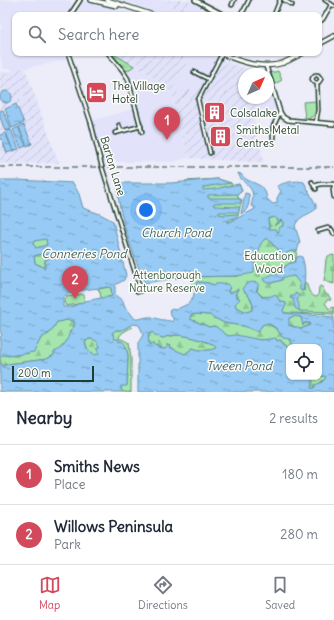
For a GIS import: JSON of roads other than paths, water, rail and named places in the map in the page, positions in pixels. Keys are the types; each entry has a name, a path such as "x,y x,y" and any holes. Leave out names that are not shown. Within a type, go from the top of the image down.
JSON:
{"main road":[{"path":"91,0 126,7"},
{"path":"107,0 143,12"},
{"path":"322,42 334,36"},
{"path":"230,56 256,65 266,66 285,62 297,56"}],"street":[{"path":"75,7 77,0"},
{"path":"72,12 80,0"},
{"path":"195,0 218,12"},
{"path":"232,5 234,0"},
{"path":"244,10 249,0"},
{"path":"275,12 280,0"},
{"path":"284,0 292,5"},
{"path":"322,20 332,5 325,0"},
{"name":"Barton Lane","path":"69,56 91,123 102,167 139,285"},
{"path":"110,56 128,79 142,132"},
{"path":"210,153 198,100 220,56"},
{"path":"266,66 280,112 283,117 288,120 334,124"},
{"path":"194,72 208,80"},
{"path":"316,122 318,110 317,83"},
{"path":"273,138 273,127 280,112"},
{"path":"278,117 283,117"},
{"path":"119,125 121,131"},
{"path":"115,133 141,126"},
{"path":"312,182 315,187 321,184 334,185 332,190 334,197"},
{"path":"318,231 328,228 332,230 334,234"}],"water":[{"path":"4,91 8,91 12,97 8,103 4,103 0,99 0,95"},
{"path":"16,104 24,123 12,128 5,109"},
{"path":"3,110 11,129 5,131 0,117 0,111"},
{"path":"24,125 32,144 27,146 19,127"},
{"path":"18,127 26,146 21,148 13,130"},
{"path":"11,130 19,149 13,151 6,132"},
{"path":"5,133 13,151 7,153 0,135"},
{"name":"Church Pond","path":"238,173 244,178 260,186 266,193 267,199 273,204 277,203 277,198 281,191 277,186 283,183 298,181 304,182 316,205 316,209 301,218 296,223 295,226 300,242 297,251 291,251 283,255 267,238 260,245 254,273 236,276 183,277 145,283 131,247 123,219 118,193 118,183 171,183 218,179 231,183 203,187 203,190 239,184 242,191 238,194 208,195 208,198 238,198 242,200 240,203 213,204 214,206 239,207 237,212 219,212 219,214 224,215 238,214 238,216 227,221 228,223 255,209 251,206 253,194 249,187 240,178","holes":["274,217 278,220 274,226 281,220 283,222 283,226 280,227 278,233 276,229 269,229 268,219"]},
{"name":"Conneries Pond","path":"0,180 73,183 79,194 83,208 100,214 113,221 126,275 124,280 115,285 115,295 123,301 125,308 135,319 150,317 173,322 173,318 169,311 188,304 193,298 197,282 214,285 217,282 219,284 228,284 230,286 228,292 230,293 238,289 235,295 240,299 235,304 236,307 247,312 252,310 253,307 248,295 242,289 245,285 254,282 259,284 256,290 262,297 272,296 275,294 280,301 286,303 283,310 284,313 334,317 334,392 158,392 156,390 154,392 138,392 138,343 143,335 139,325 133,324 112,333 115,339 119,339 119,342 122,341 126,346 128,356 127,386 121,386 123,392 0,392 0,362 3,366 47,359 54,355 54,352 65,344 70,331 75,324 74,321 66,320 57,322 50,333 41,338 34,352 9,356 3,355 0,357 0,337 2,335 0,331","holes":["46,239 47,245 36,248 33,244 34,241","41,254 46,254 48,256 48,259 45,260 45,268 35,263 34,256","109,287 111,288 112,296 85,301 71,307 63,307 63,297 68,294","294,316 301,317 303,326 304,323 310,323 310,325 301,329 294,327 289,325 289,318","152,332 163,338 175,335 195,338 213,344 216,348 211,350 198,350 193,348 185,354 171,348 167,344 165,349 158,348 153,345 153,343 150,346 148,335","89,339 96,341 100,346 97,349 99,354 95,355 87,349 85,342"]},
{"path":"245,193 249,194 249,203 246,210 241,214"},
{"path":"297,257 302,257 305,269 303,291 300,290 300,284 294,276 283,277 282,280 271,283 265,282 263,279 277,274 279,270 283,269 288,264 295,262"},
{"path":"295,293 299,295 297,301 300,311 295,308 293,299 290,298 291,296 295,296"}],"waterway":[{"path":"300,311 334,312"}],"railway":[{"path":"0,167 334,167"}],"place":[{"name":"The Village Hotel","path":"96,92"},
{"name":"Colsalake","path":"214,113"},
{"name":"Smiths Metal Centres","path":"221,136"},
{"name":"Smiths News","path":"167,140"},
{"name":"Willows Peninsula","path":"75,299"}],"park label":[{"name":"Education Wood","path":"269,262"},
{"name":"Attenborough Nature Reserve","path":"167,281"}],"water label":[{"name":"Tween Pond","path":"239,365"}]}
